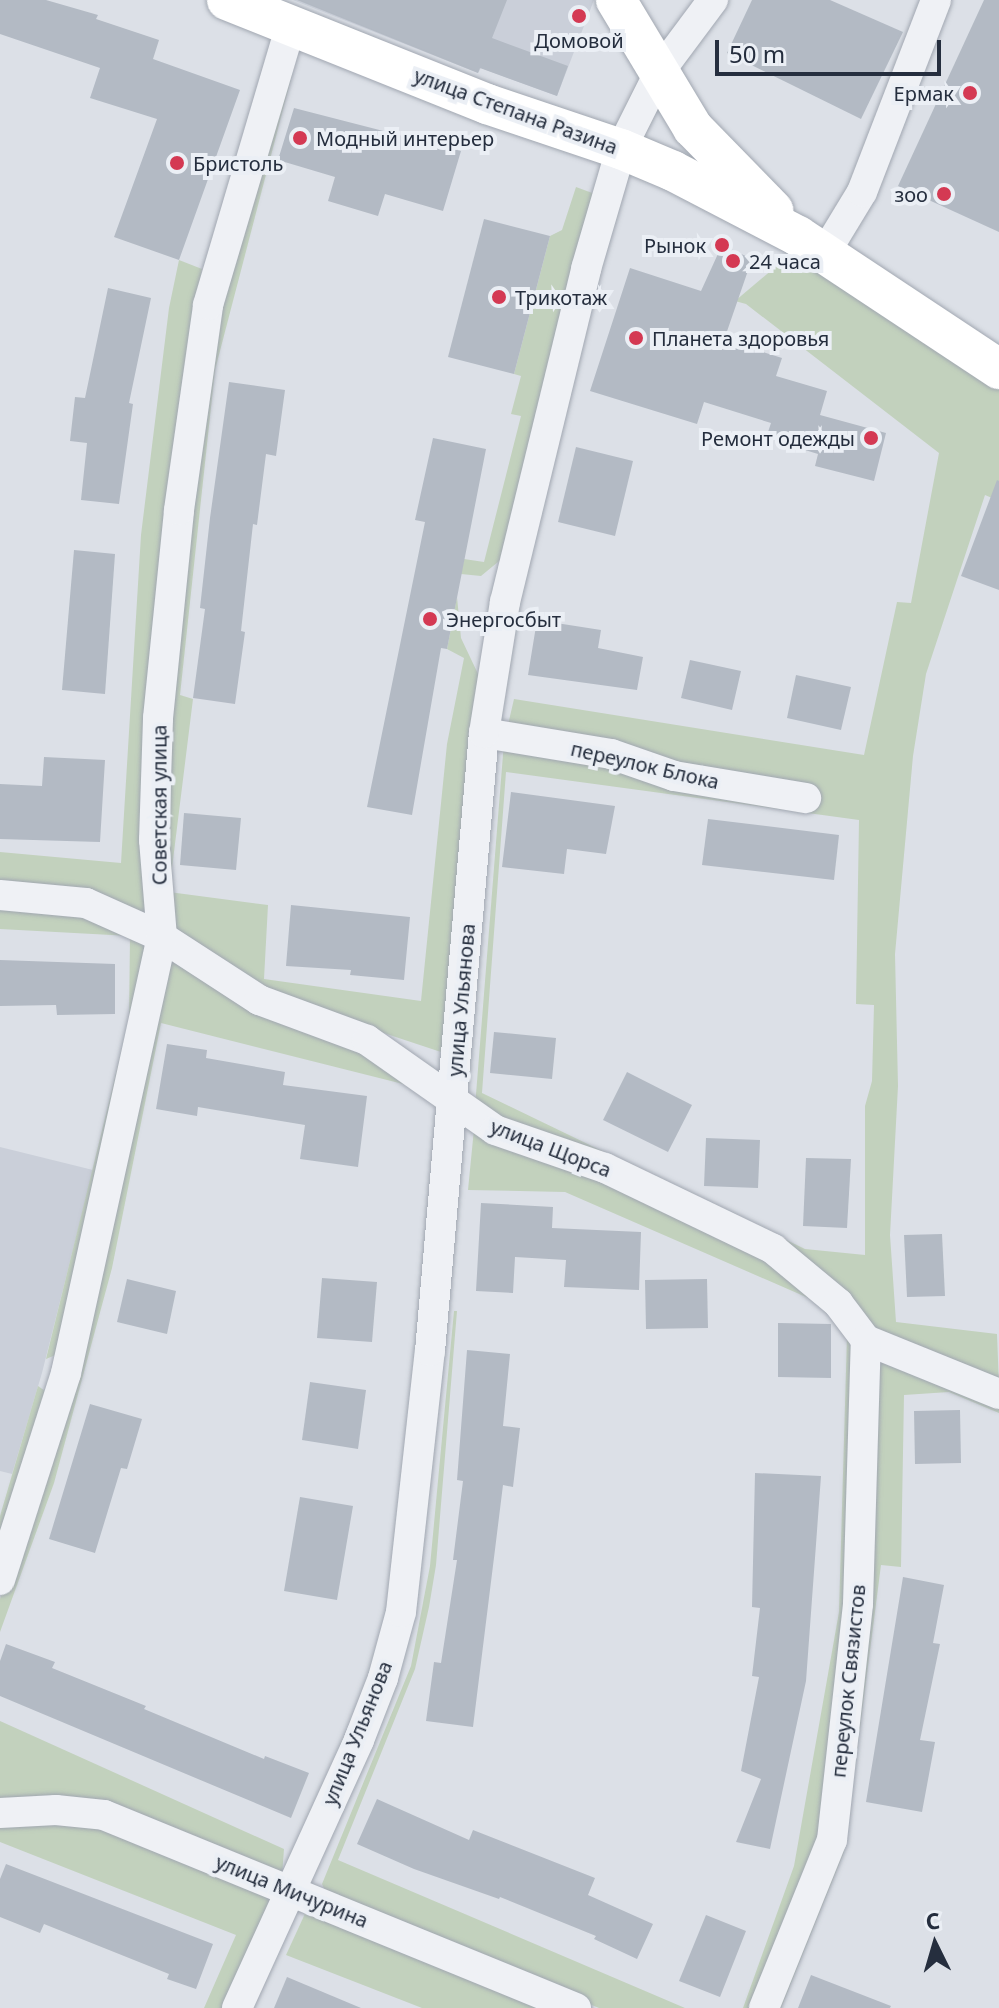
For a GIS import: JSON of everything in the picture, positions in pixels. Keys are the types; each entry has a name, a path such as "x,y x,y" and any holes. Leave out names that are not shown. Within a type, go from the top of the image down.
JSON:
{"main road":[{"name":"улица Степана Разина","path":"227,0 487,104 621,149 673,171 812,244 999,369"},
{"name":"улица Степана Разина","path":"616,0 693,128 812,244"}],"street":[{"name":"улица Ульянова","path":"237,2008 359,1740 383,1678 401,1612 453,1099 484,733 505,602 586,269 621,149 660,71 713,0"},
{"path":"812,244 862,192 936,0"},
{"name":"Советская улица","path":"0,1580 66,1373 162,937 154,840 158,718 179,510 208,305 291,24"},
{"name":"переулок Блока","path":"484,733 611,754 674,776 806,798"},
{"name":"улица Щорса","path":"0,895 86,903 162,937 259,1000 367,1040 495,1130 605,1168 773,1249 838,1303 866,1340"},
{"path":"866,1340 999,1394"},
{"name":"переулок Связистов","path":"764,2008 832,1840 858,1604 866,1340"},
{"name":"улица Мичурина","path":"0,1813 56,1810 104,1815 576,2008"}],"shaded area":[{"path":"293,0 594,0 557,96 481,68 478,73"},
{"path":"0,1147 93,1170 42,1373 12,1474 0,1471"}],"green space":[{"path":"284,72 292,75 215,370 180,695 193,699 169,892 167,721 213,312"},
{"path":"576,187 595,194 504,557 481,576 461,574 464,559 484,562 521,416 511,414 521,376 514,374 550,236 562,230"},
{"path":"797,256 999,387 999,501 985,495 926,674 913,756 895,954 898,1086 890,1235 896,1322 997,1334 999,1386 870,1334 844,1298 475,1107 504,742 514,699 864,755 897,602 911,603 939,453 746,304 735,301 786,258","holes":["506,772 859,820 856,1004 874,1005 872,1081 865,1106 865,1255 805,1249 482,1093"]},
{"path":"179,260 202,269 195,305 149,914 89,893 0,884 0,852 121,863 141,535 169,308"},
{"path":"457,597 461,638 479,676 444,1053 263,993 172,933 169,892 268,905 264,979 421,1001 447,744 464,658 447,649"},
{"path":"0,905 85,913 154,946 58,1354 46,1359 129,1020 130,936 0,929"},
{"path":"169,953 367,1048 407,1085 161,1023 112,1268 54,1483 0,1632 0,1599 71,1379"},
{"path":"474,1129 492,1139 604,1174 666,1201 770,1254 835,1306 862,1343 852,1604 826,1836 756,2008 743,2008 794,1866 839,1612 847,1336 829,1307 565,1192 468,1190"},
{"path":"454,1311 457,1311 436,1565 429,1607 415,1669 338,1860 685,2008 599,2008 327,1895 322,1884 411,1666 430,1566"},
{"path":"873,1349 999,1400 999,1413 949,1392 904,1395 901,1567 881,1565 844,1852 781,2008 770,2008 836,1840"},
{"path":"38,1386 48,1393 0,1547 0,1516"},
{"path":"0,1721 284,1849 282,1876 0,1802"},
{"path":"0,1822 105,1823 275,1893 223,2008 204,2008 236,1935 0,1842"},
{"path":"309,1905 558,2008 422,2008 286,1955"}],"building":[{"path":"0,0 46,0 98,15 96,19 159,40 153,59 240,90 179,260 114,237 157,119 90,98 100,68 0,34"},
{"path":"297,0 507,0 492,38 568,66 557,96 480,68 478,73"},
{"path":"752,0 830,0 903,32 861,119 727,53"},
{"name":"Ермак","path":"984,0 999,0 999,232 898,186"},
{"path":"294,108 461,151 443,211 385,194 378,216 328,201 335,177 278,160"},
{"name":"Трикотаж","path":"484,219 550,236 514,374 448,357"},
{"path":"722,245 752,259 724,340 782,358 776,376 827,391 820,415 886,433 874,481 815,466 818,454 766,438 771,423 704,402 697,424 590,391 630,268 701,291"},
{"path":"108,288 151,298 129,403 133,404 119,504 81,500 87,443 70,441 75,397 85,398"},
{"path":"229,382 285,390 276,456 266,454 257,525 253,524 241,631 245,632 235,704 193,698 205,609 200,608 210,518"},
{"path":"433,438 486,449 447,649 441,648 412,815 367,807 425,522 415,520"},
{"path":"576,447 633,461 615,536 558,522"},
{"path":"999,481 999,590 961,576"},
{"path":"74,550 115,554 105,694 62,690"},
{"path":"537,620 601,630 598,648 643,657 637,690 528,675"},
{"path":"690,660 741,671 732,710 681,698"},
{"path":"796,675 851,687 841,730 787,718"},
{"path":"44,757 105,760 100,842 0,839 0,784 42,786"},
{"path":"511,792 615,806 606,854 567,849 564,874 502,867"},
{"path":"184,813 241,818 236,870 180,865"},
{"path":"708,819 839,835 834,880 702,865"},
{"path":"291,905 410,917 404,980 350,975 351,970 286,966"},
{"path":"0,960 115,964 115,1014 57,1015 56,1005 0,1006"},
{"path":"494,1032 556,1038 552,1079 490,1073"},
{"path":"167,1044 207,1050 206,1058 285,1072 283,1085 367,1096 358,1167 300,1159 305,1125 198,1107 197,1116 156,1109"},
{"path":"627,1072 692,1105 668,1152 603,1120"},
{"path":"706,1138 760,1140 758,1188 704,1186"},
{"path":"806,1158 851,1159 847,1228 803,1226"},
{"path":"481,1203 553,1207 552,1228 641,1232 639,1290 564,1287 566,1260 515,1257 513,1293 476,1291"},
{"path":"942,1234 945,1296 907,1297 904,1235"},
{"path":"322,1278 377,1282 372,1342 317,1338"},
{"path":"127,1279 176,1291 167,1334 117,1322"},
{"path":"707,1279 708,1328 646,1329 645,1280"},
{"path":"778,1323 831,1324 831,1378 778,1377"},
{"path":"467,1350 510,1354 503,1426 520,1428 513,1487 503,1485 473,1727 426,1721 434,1662 441,1663 457,1560 453,1560 463,1481 457,1480"},
{"path":"310,1382 366,1390 358,1449 302,1440"},
{"path":"90,1404 142,1419 127,1469 121,1468 95,1553 49,1539"},
{"path":"960,1410 961,1463 915,1464 914,1411"},
{"path":"755,1473 821,1476 806,1681 770,1849 736,1842 761,1779 741,1771 759,1677 752,1676 760,1608 752,1607"},
{"path":"300,1497 353,1506 337,1600 284,1591"},
{"path":"903,1577 944,1585 933,1643 940,1644 920,1740 935,1742 922,1812 866,1802"},
{"path":"6,1644 55,1662 52,1668 146,1706 144,1709 264,1759 265,1756 309,1773 291,1818 0,1696 0,1661"},
{"path":"377,1799 469,1840 473,1830 595,1878 588,1895 653,1924 637,1959 594,1939 596,1936 500,1897 414,1869 357,1844"},
{"path":"6,1864 213,1944 196,1989 167,1979 169,1974 44,1924 40,1933 0,1917 0,1879"},
{"path":"706,1915 746,1931 720,1997 679,1981"},
{"path":"811,1975 891,2006 798,2008"},
{"path":"287,1977 361,2008 274,2008"}],"place":[{"name":"Домовой","path":"579,16"},
{"name":"Ермак","path":"970,93"},
{"name":"Модный интерьер","path":"300,138"},
{"name":"Бристоль","path":"177,163"},
{"name":"зоо","path":"944,194"},
{"name":"Рынок","path":"722,245"},
{"name":"24 часа","path":"733,261"},
{"name":"Трикотаж","path":"499,297"},
{"name":"Планета здоровья","path":"636,338"},
{"name":"Ремонт одежды","path":"871,438"},
{"name":"Энергосбыт","path":"430,619"}]}
